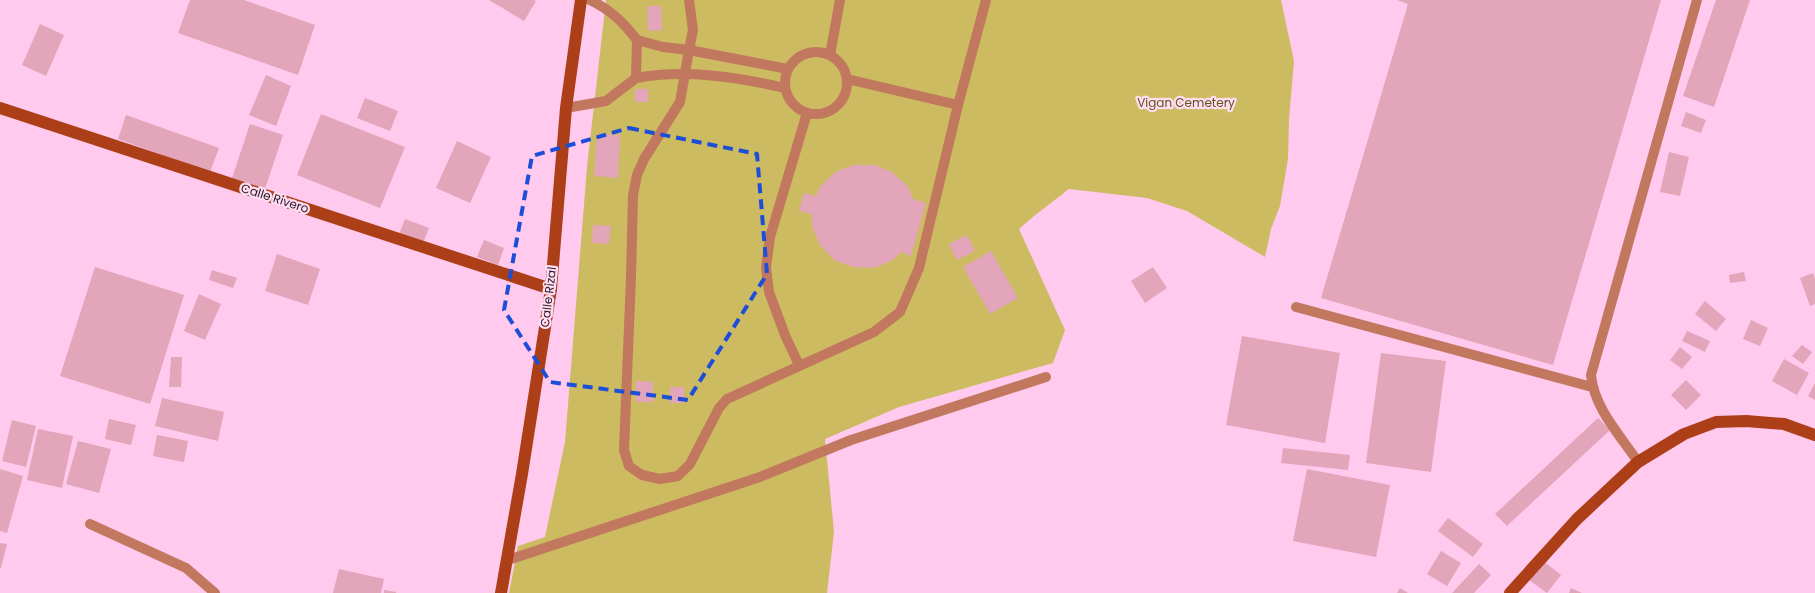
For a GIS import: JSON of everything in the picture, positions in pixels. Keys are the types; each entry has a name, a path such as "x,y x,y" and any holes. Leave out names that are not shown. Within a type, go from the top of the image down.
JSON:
{"main road":[{"name":"Calle Rizal","path":"501,593 508,560 550,289 566,108 581,0"},
{"name":"Calle Rivero","path":"0,108 550,289"},
{"path":"1510,593 1578,519 1638,462 1684,434 1716,422 1746,421 1784,424 1815,435"}],"lane":[{"path":"590,0 603,6 621,20 638,40 663,47 690,50 788,69"},
{"path":"689,0 693,30 680,102 644,159 637,175 633,195 632,277 624,450 629,466 642,475 660,479 678,476 690,464 719,408 728,399 874,332 900,312 919,268 958,105 986,0"},
{"path":"830,55 840,0"},
{"path":"1638,462 1598,402 1592,387 1591,375 1697,0"},
{"path":"636,78 638,40"},
{"path":"819,52 830,55 844,69 847,79 844,96 829,111 819,114 807,113 797,108 789,98 785,88 788,69 794,61 808,53 819,52"},
{"path":"566,108 606,101 636,78 659,74 745,78 785,88"},
{"path":"847,79 958,105"},
{"path":"799,365 769,292 766,267 770,236 807,113"},
{"path":"1296,307 1592,387"},
{"path":"508,560 760,478 851,440 1046,377"},
{"path":"90,524 186,568 215,593"}],"highlighted area":[{"path":"629,128 757,154 767,274 688,400 550,382 504,310 532,156"}],"green space":[{"name":"Vigan Cemetery","path":"606,0 1281,0 1294,61 1288,159 1280,206 1271,229 1265,257 1187,211 1147,198 1069,189 1019,229 1065,330 1053,363 899,407 825,439 834,532 827,593 509,593 518,546 545,537 565,442 587,167"}],"building":[{"path":"190,0 244,0 315,25 298,75 178,33"},
{"path":"489,0 533,0 536,1 524,21"},
{"path":"1397,0 1661,0 1553,365 1321,298 1408,4"},
{"path":"1716,0 1750,0 1714,107 1683,96"},
{"path":"647,6 661,6 662,30 648,31"},
{"path":"40,24 64,35 46,76 22,65"},
{"path":"266,75 291,86 276,126 249,115"},
{"path":"635,89 648,89 648,102 635,102"},
{"path":"365,98 398,111 390,131 357,118"},
{"path":"1686,112 1706,120 1701,133 1681,126"},
{"path":"321,114 405,147 380,208 297,175"},
{"path":"126,115 219,148 210,172 118,139"},
{"path":"250,124 283,135 265,189 232,178"},
{"path":"597,134 620,135 618,178 594,176"},
{"path":"457,141 491,157 470,203 436,188"},
{"path":"1669,152 1689,157 1680,196 1660,192"},
{"path":"854,165 875,165 893,173 908,187 913,199 926,203 911,256 901,252 893,260 874,268 853,267 834,260 820,245 812,226 812,214 799,211 804,193 816,196 820,187 835,172"},
{"path":"405,219 429,228 423,243 399,234"},
{"path":"593,225 611,226 609,244 592,243"},
{"path":"967,235 975,251 957,260 949,244"},
{"path":"484,240 504,248 498,265 477,257"},
{"path":"991,251 1018,298 990,314 963,267"},
{"path":"277,254 320,269 308,305 265,291"},
{"path":"95,267 184,295 150,404 60,376"},
{"path":"1153,267 1167,288 1145,303 1131,281"},
{"path":"212,270 237,278 233,288 209,280"},
{"path":"1744,272 1746,281 1730,283 1729,275"},
{"path":"1813,273 1815,279 1815,304 1810,306 1800,278"},
{"path":"199,294 221,304 205,340 184,331"},
{"path":"1705,301 1726,319 1716,331 1695,314"},
{"path":"1751,320 1768,328 1760,346 1743,339"},
{"path":"1687,331 1710,341 1705,352 1682,341"},
{"path":"1242,336 1340,353 1325,443 1226,425"},
{"path":"1802,345 1812,352 1803,364 1792,356"},
{"path":"1680,347 1692,357 1682,369 1670,360"},
{"path":"1381,353 1446,361 1431,472 1366,463"},
{"path":"171,357 182,357 181,387 169,387"},
{"path":"1784,359 1809,373 1797,395 1772,381"},
{"path":"1686,380 1701,395 1686,410 1671,395"},
{"path":"636,381 653,382 653,402 636,402"},
{"path":"1815,383 1815,400 1808,396"},
{"path":"670,387 684,387 684,403 670,403"},
{"path":"162,398 224,412 218,441 155,426"},
{"path":"1598,418 1610,430 1507,526 1495,514"},
{"path":"109,419 136,425 131,445 105,439"},
{"path":"12,420 36,426 26,467 2,461"},
{"path":"38,429 73,436 62,488 27,480"},
{"path":"157,435 188,441 184,462 153,456"},
{"path":"78,441 111,449 99,493 66,484"},
{"path":"1283,448 1350,455 1348,470 1281,463"},
{"path":"0,469 23,476 7,533 0,531"},
{"path":"1307,469 1390,485 1376,557 1293,541"},
{"path":"1448,518 1483,544 1473,557 1438,531"},
{"path":"0,543 7,544 1,568 0,568"},
{"path":"1441,551 1461,563 1447,586 1427,574"},
{"path":"1543,561 1561,575 1547,593 1529,580"},
{"path":"1479,564 1491,575 1474,593 1452,593"},
{"path":"339,569 384,579 381,593 333,593"},
{"path":"1400,588 1408,593 1397,593"},
{"path":"1571,588 1582,593 1569,593"},
{"path":"384,590 396,592 396,593 384,593"}]}
